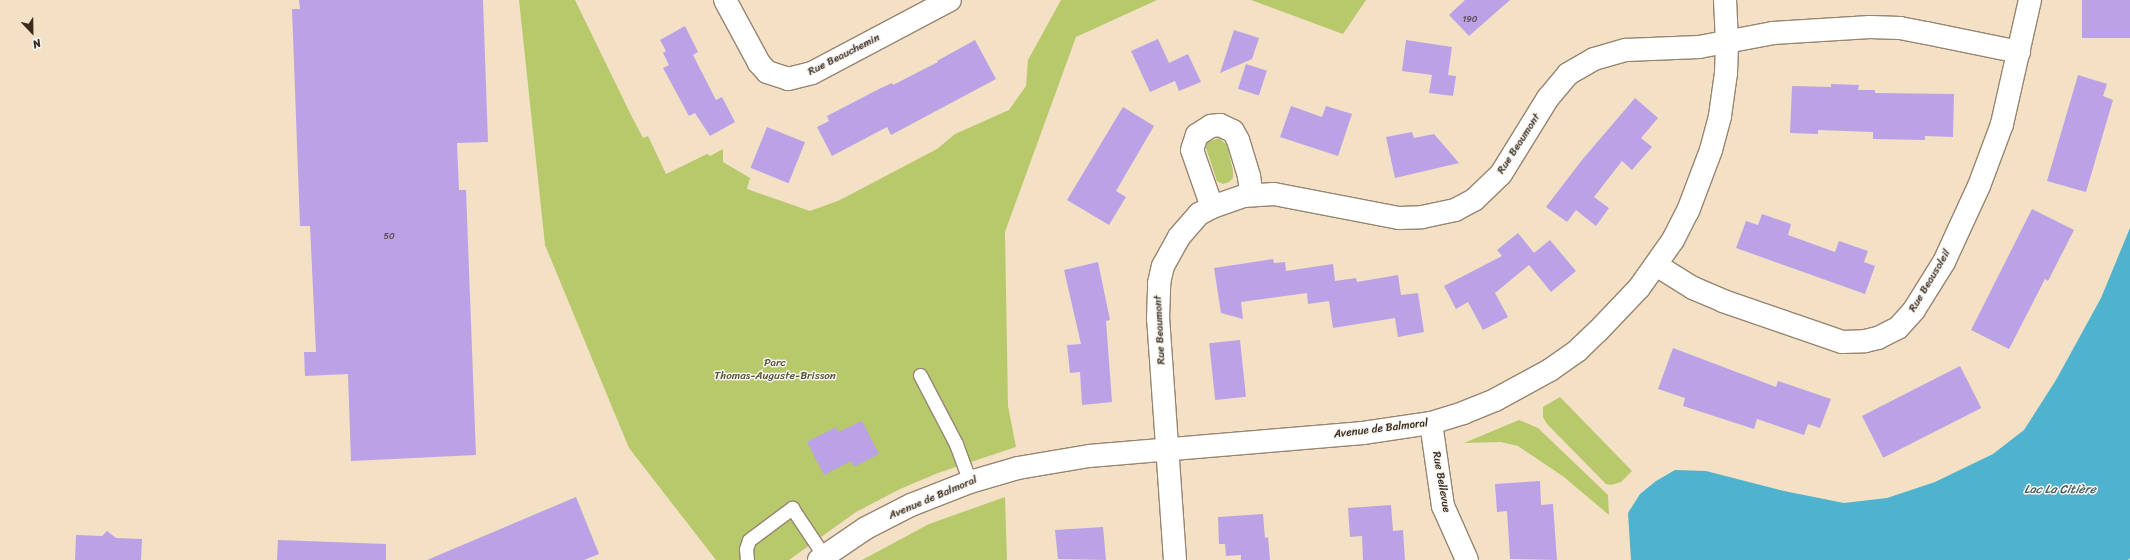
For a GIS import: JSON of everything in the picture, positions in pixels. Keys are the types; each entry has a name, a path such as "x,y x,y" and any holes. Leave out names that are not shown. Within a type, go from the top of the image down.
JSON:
{"street":[{"name":"Rue Beauchemin","path":"725,0 759,63 767,72 788,79 812,73 950,0"},
{"name":"Avenue de Balmoral","path":"821,558 866,528 888,516 932,496 970,482 1018,468 1066,459 1167,448 1363,433 1431,423 1463,413 1495,400 1550,370 1577,351 1639,288 1656,265 1688,212 1711,150 1720,116 1726,73 1727,42 1725,0"},
{"name":"Rue Beausoleil","path":"1656,265 1693,288 1830,339 1854,343 1878,338 1894,330 1914,310 1940,268 1979,186 2002,124 2030,0"},
{"path":"1727,42 1773,33 1870,27 1900,28 1926,32 2019,52"},
{"name":"Rue Beaumont","path":"1167,448 1157,302 1159,283 1163,266 1179,237 1199,214 1231,199 1252,195 1274,194 1399,218 1422,218 1455,210 1474,200 1501,174 1556,86 1568,74 1594,59 1626,50 1684,49 1727,42"},
{"path":"1212,207 1192,150 1197,135 1212,126 1220,125 1233,131 1247,170 1252,195"},
{"name":"Rue Bellevue","path":"1431,423 1444,506 1467,560"},
{"path":"1167,448 1175,560"}],"lane":[{"path":"920,375 956,444 970,482"},
{"path":"747,560 746,549 749,540 792,508 821,558"}],"green space":[{"name":"Parc Thomas-Auguste-Brisson","path":"519,0 575,0 643,138 648,136 666,174 707,154 710,156 723,149 723,162 750,178 747,189 810,211 840,200 937,149 955,134 1009,110 1026,86 1028,60 1061,0 1157,0 1076,37 1005,232 1008,406 1016,447 938,473 900,489 856,512 789,560 716,560 629,448 545,245"},
{"path":"1251,0 1366,0 1343,34"},
{"path":"1219,138 1227,145 1233,171 1233,178 1229,182 1223,184 1217,181 1206,148 1207,142"},
{"path":"1560,397 1632,471 1621,482 1611,485 1606,484 1547,424 1543,417 1543,407"},
{"path":"1519,420 1538,428 1608,495 1609,515 1564,477 1518,446 1501,442 1464,443"},
{"path":"1005,497 1007,560 862,560 929,524"}],"water":[{"name":"Lac La Citière","path":"2130,228 2130,558 2128,560 1631,560 1628,513 1640,494 1656,481 1675,470 1706,471 1784,491 1844,503 1887,498 1935,482 1993,454 2024,430 2056,380 2101,298"}],"building":[{"path":"299,0 483,0 488,142 457,143 459,190 466,190 476,455 351,461 348,374 305,376 304,352 316,352 310,226 300,226 292,9 300,9"},
{"path":"1465,0 1510,0 1469,36 1449,15"},
{"path":"2082,0 2130,0 2130,38 2082,38"},
{"path":"685,26 698,52 693,55 716,100 722,97 735,122 710,136 695,113 689,116 663,68 669,65 663,53 666,51 660,40"},
{"path":"1234,30 1259,38 1252,59 1220,73"},
{"path":"1158,39 1169,63 1188,54 1201,82 1179,91 1175,81 1150,92 1131,51"},
{"path":"975,40 996,79 891,135 887,127 832,156 817,127 829,121 827,116 879,89 892,83 893,85 938,62 937,61"},
{"path":"1406,40 1452,47 1448,75 1456,76 1453,96 1429,93 1432,75 1402,71"},
{"path":"1246,64 1267,71 1259,96 1238,89"},
{"path":"2078,75 2107,84 2103,96 2113,100 2086,192 2047,181"},
{"path":"1831,84 1859,85 1858,90 1875,90 1875,93 1954,94 1953,137 1925,136 1925,140 1873,139 1873,132 1818,130 1818,134 1790,133 1792,86 1831,87"},
{"path":"1635,98 1658,118 1641,138 1652,147 1632,170 1622,161 1594,197 1609,208 1596,226 1576,210 1567,222 1546,207 1582,160"},
{"path":"1291,106 1322,117 1326,106 1352,114 1338,156 1280,137"},
{"path":"1123,107 1154,126 1116,191 1126,197 1109,225 1067,200"},
{"path":"767,127 805,142 789,183 751,168"},
{"path":"1412,132 1414,138 1434,134 1459,163 1395,178 1386,137"},
{"path":"2032,209 2074,230 2048,281 2045,279 2009,349 1971,330"},
{"path":"1762,214 1791,224 1788,235 1835,252 1839,241 1868,251 1864,262 1875,266 1865,294 1736,248 1746,221 1758,225"},
{"path":"1518,233 1534,253 1550,240 1576,271 1551,292 1529,265 1495,293 1508,317 1483,330 1468,302 1456,309 1444,286 1502,256 1497,250"},
{"path":"1273,259 1274,263 1285,262 1286,271 1333,264 1335,281 1356,278 1357,282 1398,275 1401,295 1418,293 1424,332 1398,337 1395,318 1333,328 1329,301 1308,304 1307,293 1241,302 1243,319 1221,313 1214,268"},
{"path":"1098,262 1110,320 1106,321 1112,402 1082,405 1080,372 1070,373 1067,345 1081,344 1064,270"},
{"path":"1240,340 1246,397 1215,400 1209,343"},
{"path":"1673,348 1776,387 1778,381 1831,399 1820,428 1808,424 1804,435 1757,419 1754,429 1683,406 1685,398 1658,389"},
{"path":"1960,366 1981,408 1883,458 1862,416"},
{"path":"862,421 879,454 854,467 851,461 824,475 807,442 836,427 838,432"},
{"path":"1540,481 1541,505 1553,504 1557,560 1510,559 1507,511 1497,512 1495,484"},
{"path":"576,497 599,554 584,560 427,560"},
{"path":"1391,505 1393,531 1403,530 1405,560 1363,560 1362,536 1350,537 1348,508"},
{"path":"1263,514 1265,538 1268,537 1270,560 1241,560 1241,555 1226,556 1225,544 1219,544 1218,517"},
{"path":"1103,527 1106,560 1058,559 1055,530"},
{"path":"107,531 116,538 142,539 141,560 75,560 76,535 102,536"},
{"path":"278,540 386,544 386,560 277,560"}]}
